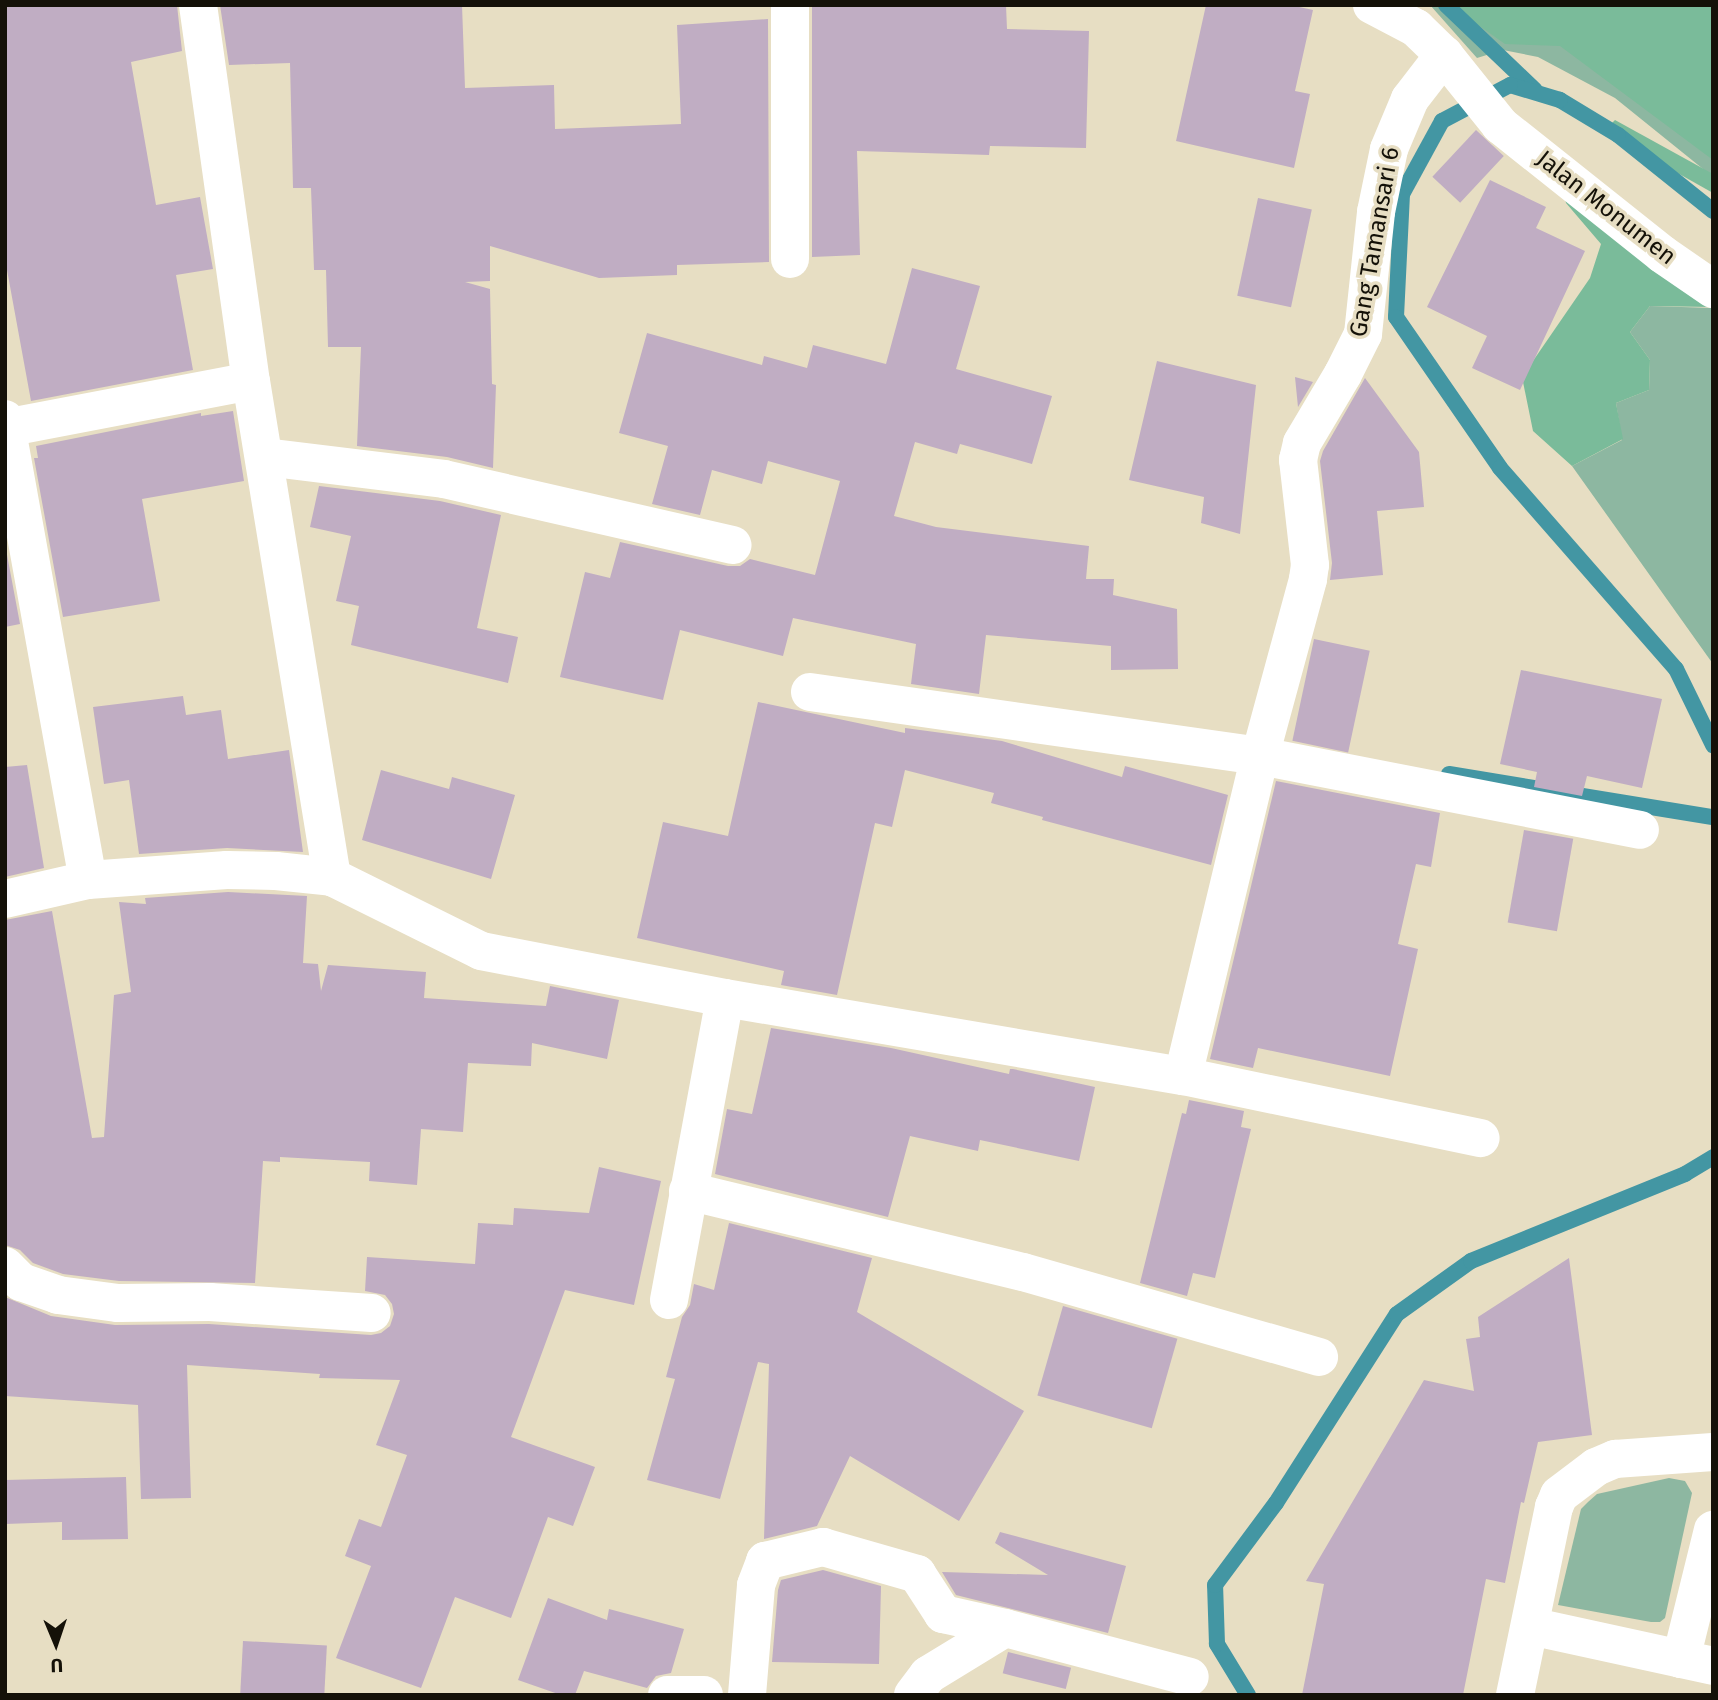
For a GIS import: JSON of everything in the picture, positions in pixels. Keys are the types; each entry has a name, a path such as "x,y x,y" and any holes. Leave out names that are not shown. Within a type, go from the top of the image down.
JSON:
{"street":[{"path":"198,5 251,381 332,877"},
{"path":"790,5 790,259"},
{"path":"1372,5 1416,28 1451,64"},
{"name":"Jalan Monumen","path":"1451,64 1500,125 1662,254 1713,289"},
{"name":"Gang Tamansari 6","path":"1183,1076 1260,757 1308,579 1310,565 1299,491 1300,452 1363,334 1376,212 1389,149 1410,99 1451,64"},
{"path":"88,880 6,425 251,381"},
{"path":"265,457 444,479 733,545"},
{"path":"810,692 1260,757 1640,830"},
{"path":"5,898 88,880 227,870 276,871 332,877 481,951 725,998 1183,1076 1481,1138"},
{"path":"669,1300 725,998"},
{"path":"688,1191 1023,1272 1319,1357"},
{"path":"5,1266 21,1282 58,1295 107,1302 210,1302 372,1313"},
{"path":"1516,1695 1554,1507 1559,1495 1597,1467 1615,1459 1713,1452"},
{"path":"1530,1626 1697,1662 1713,1530"},
{"path":"747,1695 756,1585 765,1561 823,1547 917,1574 943,1614 1191,1677"},
{"path":"913,1695 928,1675 1005,1628"},
{"path":"667,1695 701,1694"}],"green space":[{"path":"1430,5 1713,5 1713,177 1615,98 1538,57 1503,50 1477,58"},
{"path":"1458,5 1713,5 1713,160 1560,46 1505,44 1464,15"},
{"path":"1615,120 1713,174 1713,193 1642,153 1608,127"},
{"path":"1565,198 1711,307 1650,306 1630,332 1650,360 1649,390 1616,403 1623,439 1572,466 1533,431 1522,377 1590,278 1601,244 1566,203"},
{"path":"1650,306 1713,308 1713,664 1572,466 1622,440 1616,403 1649,390 1650,360 1630,332"},
{"path":"1669,1478 1685,1481 1692,1493 1665,1618 1660,1622 1651,1622 1558,1605 1581,1509 1597,1494"}],"building":[{"path":"5,5 177,5 182,51 131,62 156,205 200,197 213,269 176,275 193,370 31,401 5,259"},
{"path":"220,5 462,5 465,88 554,85 555,129 681,124 677,25 768,19 769,262 677,265 677,275 599,278 490,246 490,281 465,282 490,289 492,384 496,385 493,468 447,457 357,446 361,347 328,347 326,270 314,270 311,188 293,188 290,63 229,65"},
{"path":"812,5 1006,5 1007,29 1089,31 1086,148 990,146 989,155 857,151 860,255 812,257"},
{"path":"1206,5 1290,5 1313,10 1295,91 1310,94 1294,168 1176,141"},
{"path":"1476,130 1504,156 1460,203 1432,177"},
{"path":"1490,180 1546,207 1536,228 1585,251 1520,390 1472,368 1487,336 1427,307"},
{"path":"1258,198 1312,209 1291,307 1237,296"},
{"path":"912,268 980,286 956,369 1052,396 1032,464 960,444 957,454 915,442 894,516 936,527 1089,546 1086,579 1114,579 1113,595 1177,609 1178,669 1111,670 1111,646 986,635 979,694 911,684 916,644 793,618 783,656 680,630 663,700 560,677 585,572 610,578 620,542 728,566 740,566 750,559 815,575 840,481 768,461 762,484 712,470 700,515 652,504 668,446 619,433 647,333 762,365 764,356 807,368 813,345 886,364"},
{"path":"1157,361 1256,385 1240,534 1201,523 1204,497 1129,480"},
{"path":"1295,377 1313,382 1298,407"},
{"path":"1365,378 1419,452 1424,507 1377,511 1383,575 1330,580 1332,563 1320,461 1323,451"},
{"path":"233,411 244,481 142,499 160,601 63,617 34,458 38,458 36,446 201,413 201,416"},
{"path":"319,486 440,501 501,515 477,628 518,637 508,683 351,645 359,606 336,601 351,536 310,527"},
{"path":"5,544 20,624 5,627"},
{"path":"1314,639 1370,651 1348,753 1292,741"},
{"path":"1521,670 1662,699 1642,788 1587,776 1582,796 1534,787 1537,772 1500,764"},
{"path":"183,696 186,715 221,710 228,759 289,750 303,852 227,848 139,854 129,780 104,784 93,707"},
{"path":"758,702 905,733 905,728 1002,741 1122,777 1125,766 1228,795 1211,865 1042,820 1043,817 991,803 994,793 905,770 892,827 875,823 837,995 781,985 784,971 637,938 663,822 728,836"},
{"path":"27,765 44,868 5,877 5,767"},
{"path":"381,770 449,789 452,777 515,795 491,879 362,840"},
{"path":"1276,781 1440,813 1431,867 1416,864 1398,944 1418,949 1390,1076 1258,1048 1253,1068 1210,1059"},
{"path":"1524,830 1573,839 1557,931 1508,923"},
{"path":"228,892 307,896 303,963 318,964 321,991 328,965 426,972 424,998 546,1006 550,986 619,1000 607,1059 532,1043 531,1066 468,1063 463,1132 421,1129 417,1185 369,1181 370,1162 280,1157 280,1162 263,1161 255,1283 119,1281 63,1274 33,1263 20,1250 5,1245 5,920 52,911 92,1138 104,1137 114,995 131,992 119,902 146,904 145,898"},
{"path":"771,1028 891,1048 1009,1074 1010,1069 1013,1069 1095,1087 1079,1161 980,1140 978,1151 910,1136 888,1217 715,1174 727,1109 752,1114"},
{"path":"1189,1100 1244,1111 1241,1127 1251,1129 1215,1278 1193,1273 1187,1296 1140,1283 1182,1113 1186,1114"},
{"path":"599,1167 661,1181 634,1305 565,1290 511,1437 595,1467 573,1526 548,1517 511,1618 455,1597 421,1688 336,1658 371,1566 345,1556 359,1519 381,1527 407,1455 376,1445 400,1380 319,1378 320,1374 187,1365 191,1498 141,1499 138,1405 5,1396 5,1297 51,1316 115,1325 209,1324 371,1335 381,1333 390,1326 394,1314 392,1304 385,1295 365,1291 367,1257 475,1264 478,1223 513,1225 514,1208 589,1213"},
{"path":"729,1223 872,1258 857,1312 1024,1411 959,1521 850,1456 817,1526 764,1539 769,1364 758,1362 720,1499 647,1480 675,1379 666,1377 682,1317 690,1305 694,1284 714,1290"},
{"path":"1569,1258 1592,1435 1538,1442 1524,1503 1521,1502 1505,1583 1486,1579 1463,1695 1302,1695 1324,1584 1306,1581 1424,1380 1474,1391 1466,1339 1480,1337 1478,1317"},
{"path":"1063,1306 1177,1339 1152,1428 1037,1395"},
{"path":"126,1477 128,1539 62,1540 62,1522 5,1524 5,1480"},
{"path":"1000,1532 1126,1566 1108,1633 956,1595 942,1572 1048,1575 995,1543"},
{"path":"823,1570 881,1586 879,1664 772,1662 781,1580"},
{"path":"548,1598 607,1620 609,1609 684,1629 671,1673 656,1676 647,1688 584,1671 575,1695 561,1695 518,1680"},
{"path":"243,1641 327,1645 324,1695 240,1695"},
{"path":"1008,1652 1071,1668 1066,1689 1003,1673"}],"waterway":[{"path":"1446,5 1535,90"},
{"path":"1713,211 1618,135 1560,100 1510,85 1442,121 1402,194 1396,317 1500,468 1676,669 1713,745"},
{"path":"1449,774 1713,817"},
{"path":"1248,1695 1217,1644 1215,1585 1276,1503 1397,1314 1471,1261 1685,1174 1713,1157"}]}
